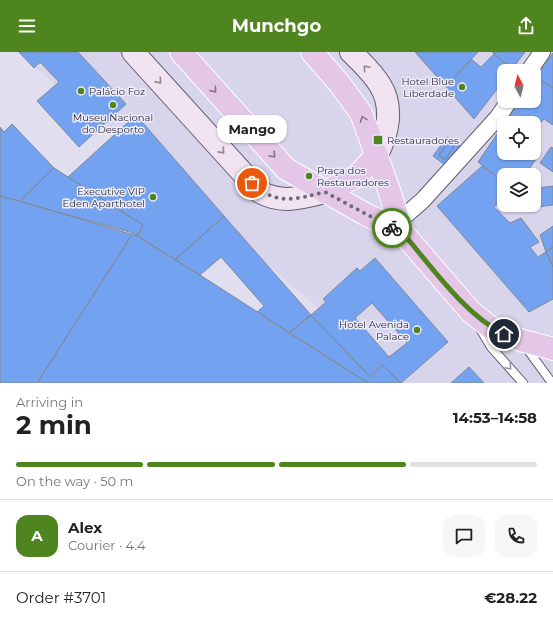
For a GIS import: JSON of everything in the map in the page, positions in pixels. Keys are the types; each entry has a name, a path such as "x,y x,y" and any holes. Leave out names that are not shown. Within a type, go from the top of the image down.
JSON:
{"main road":[{"path":"181,52 286,169 325,192 400,227"},
{"path":"312,52 357,106 400,227 471,312 490,327 520,340 553,349"},
{"path":"325,192 356,177 376,156"}],"street":[{"path":"133,52 260,192 278,200 303,198 325,192"},
{"path":"351,52 380,84 387,101 388,121 385,141 376,156"},
{"path":"534,64 542,52"},
{"path":"400,227 427,194 498,117 504,108"}],"lane":[{"path":"471,312 491,347 523,383"},
{"path":"520,340 552,383"}],"shaded area":[{"path":"17,52 553,52 553,383 401,383 309,300"}],"building":[{"name":"Palácio Foz","path":"19,52 78,52 126,104 79,147 37,101 59,82 40,62 34,68"},
{"path":"415,52 478,52 446,87"},
{"path":"492,52 525,52 516,64 506,64"},
{"path":"553,53 553,88 541,80 541,70"},
{"path":"494,54 506,64 497,64 497,89 474,119 446,87 471,59 481,67"},
{"path":"541,80 553,88 553,125 544,119 541,123 541,116 510,116 515,108 541,108"},
{"name":"Executive VIP Eden Aparthotel","path":"136,115 224,216 175,260 137,236 143,225 68,177"},
{"path":"12,124 54,168 20,201 0,196 0,127 4,132"},
{"path":"497,134 497,160 535,160 530,168 497,168 497,177 478,162"},
{"path":"447,137 460,146 446,166 433,156","holes":["448,143 454,147 445,160 439,155"]},
{"path":"448,143 454,147 445,160 439,155"},
{"path":"551,147 553,148 553,172 540,163"},
{"path":"482,166 497,177 497,204 494,207 497,212 499,212 510,223 521,218 539,242 530,247 538,257 546,252 553,267 553,299 529,312 437,206"},
{"path":"54,168 143,225 137,236 20,201"},
{"path":"553,186 553,205 541,207 541,187"},
{"path":"0,196 133,233 37,383 0,383"},
{"path":"224,216 311,315 289,333 257,312 264,306 221,257 200,275 175,260"},
{"path":"553,226 553,247 546,252 540,235"},
{"path":"133,233 200,275 368,383 37,383"},
{"path":"553,247 553,267 546,252"},
{"name":"Hotel Avenida Palace","path":"375,258 448,342 401,383 382,365 370,377 311,315 326,302 323,299 357,268 360,271","holes":["372,303 407,343 389,357 355,318"]},
{"path":"311,315 370,377 382,365 401,383 368,383 289,333"},
{"path":"469,367 484,383 451,383"}],"way so far":[{"path":"252,183 260,192 278,200 303,198 325,192 392,228"}],"place":[{"name":"Hotel Blue Liberdade","path":"462,87"},
{"name":"Palácio Foz","path":"81,91"},
{"name":"Museu Nacional do Desporto","path":"113,105"},
{"name":"Restauradores","path":"378,140"},
{"name":"Praça dos Restauradores","path":"309,176"},
{"name":"Mango","path":"252,183"},
{"name":"Executive VIP Eden Aparthotel","path":"153,197"},
{"name":"Hotel Avenida Palace","path":"417,330"}],"route":[{"path":"392,228 402,232 477,318 504,334"}]}
